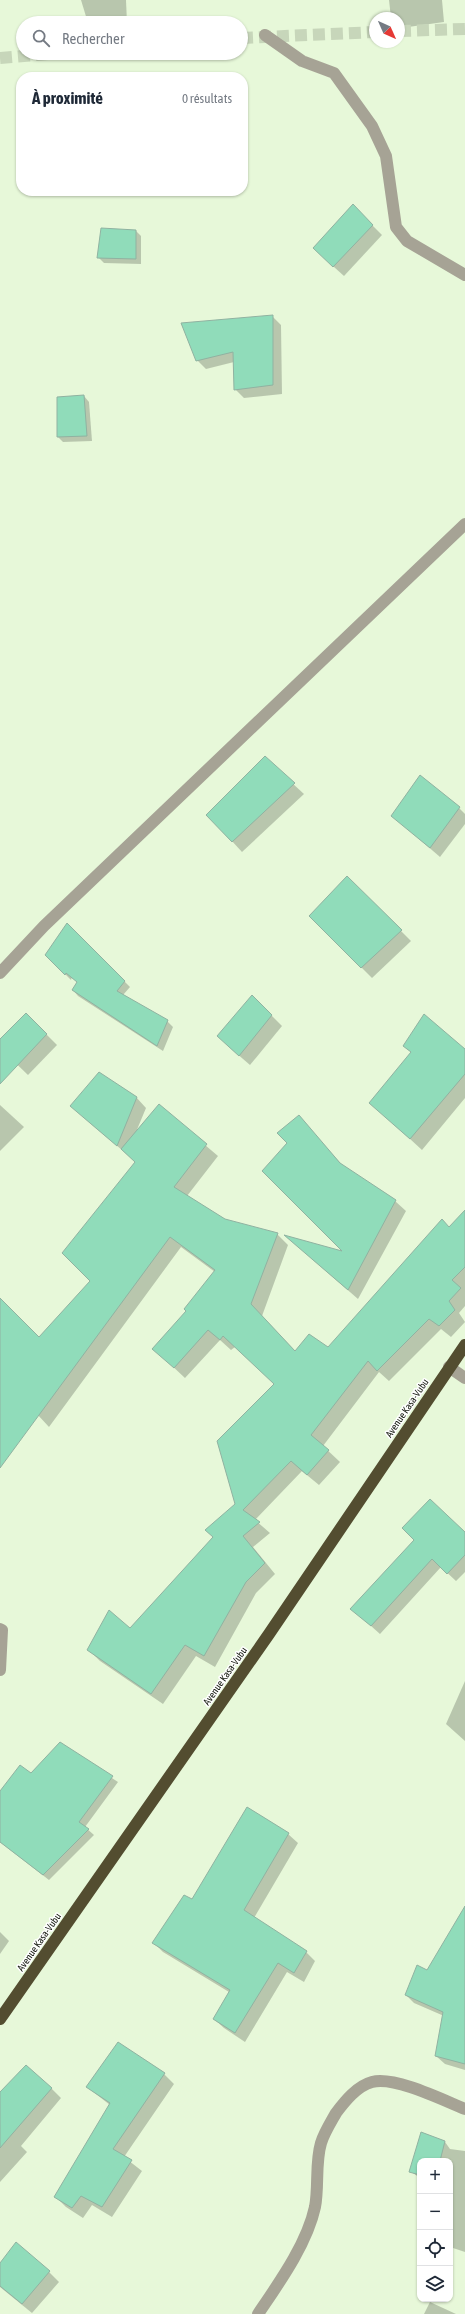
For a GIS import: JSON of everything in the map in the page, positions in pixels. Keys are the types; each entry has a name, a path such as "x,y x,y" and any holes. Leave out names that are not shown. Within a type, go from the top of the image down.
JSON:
{"highway":[{"name":"Avenue Kasa-Vubu","path":"0,2019 264,1641 465,1345"}],"street":[{"path":"265,35 302,61 334,73 372,126 386,156 396,227 407,242 465,275"},
{"path":"0,973 44,926 465,524"},
{"path":"449,1367 465,1378"},
{"path":"0,1629 2,1630 0,1670"},
{"path":"258,2314 279,2284 300,2244 315,2207 321,2143 342,2105 358,2089 373,2082 391,2082 426,2092 465,2109"}],"building":[{"path":"353,204 373,225 333,267 313,248"},
{"path":"101,228 136,230 136,259 97,258"},
{"path":"273,315 273,385 234,390 233,352 196,361 181,323"},
{"path":"84,395 87,436 57,437 57,397"},
{"path":"265,756 295,783 232,842 206,815"},
{"path":"420,775 460,807 430,848 391,816"},
{"path":"347,876 402,930 361,968 309,916"},
{"path":"67,923 125,981 117,991 168,1020 157,1046 72,990 77,982 66,973 65,975 45,955"},
{"path":"252,995 272,1015 239,1056 217,1036"},
{"path":"26,1013 47,1034 0,1084 0,1039"},
{"path":"424,1014 465,1049 465,1074 410,1139 369,1103 411,1052 403,1046"},
{"path":"99,1072 137,1097 117,1146 70,1106"},
{"path":"159,1104 207,1144 174,1187 225,1219 278,1233 251,1304 295,1351 309,1334 328,1347 442,1219 449,1227 465,1210 465,1267 452,1280 461,1288 449,1301 455,1310 439,1326 429,1319 377,1371 368,1361 311,1435 329,1450 307,1475 291,1461 243,1510 260,1522 243,1536 265,1563 246,1582 204,1656 185,1645 151,1694 87,1650 109,1610 130,1628 213,1537 205,1530 235,1504 217,1441 274,1384 223,1336 220,1340 208,1330 174,1368 152,1349 186,1311 184,1309 215,1270 170,1237 0,1468 0,1298 39,1337 90,1281 62,1253 135,1162 121,1149"},
{"path":"299,1115 340,1163 396,1200 348,1290 284,1235 342,1251 262,1171 287,1143 277,1133"},
{"path":"430,1499 465,1532 465,1555 447,1574 432,1559 371,1626 350,1609 414,1540 402,1528"},
{"path":"60,1742 113,1776 79,1822 89,1829 43,1875 0,1842 0,1791 20,1765 31,1773"},
{"path":"247,1807 289,1833 244,1910 307,1951 294,1973 278,1963 235,2033 213,2019 230,1990 152,1943 184,1895 192,1899"},
{"path":"465,1906 465,2064 435,2056 443,2012 405,1995 417,1965 427,1970"},
{"path":"118,2042 165,2073 113,2149 132,2160 102,2207 81,2196 72,2208 54,2197 110,2103 86,2087"},
{"path":"26,2065 52,2088 0,2148 0,2092"},
{"path":"421,2132 445,2141 441,2158 417,2158 417,2174 409,2172"},
{"path":"16,2242 50,2271 22,2304 0,2286 0,2263"}],"tunnel":[{"path":"405,31 465,29"},
{"path":"248,38 369,32"},
{"path":"0,58 16,57"}]}
